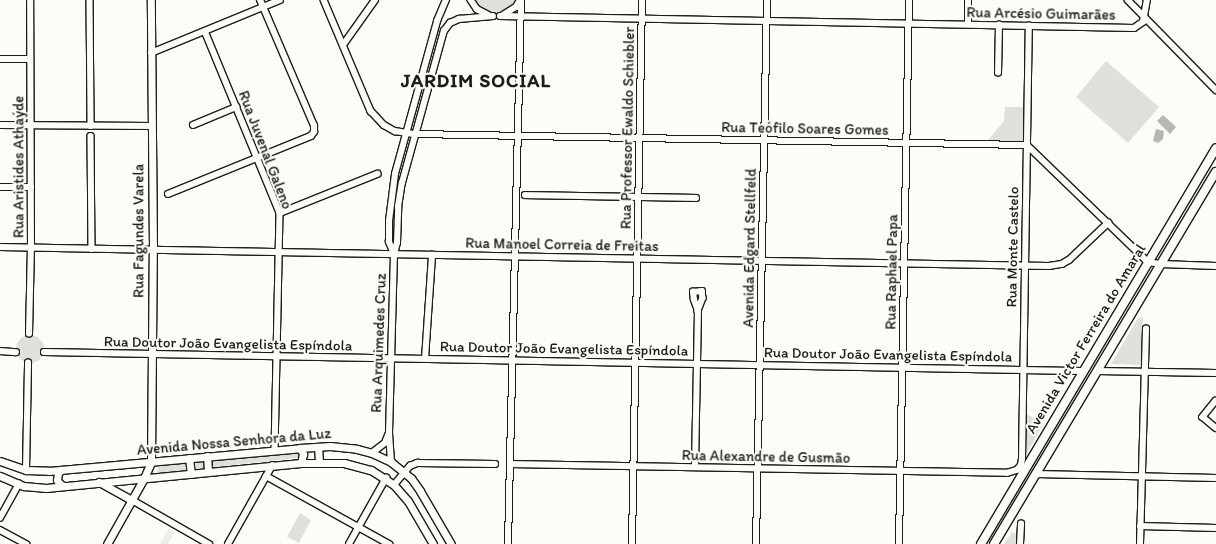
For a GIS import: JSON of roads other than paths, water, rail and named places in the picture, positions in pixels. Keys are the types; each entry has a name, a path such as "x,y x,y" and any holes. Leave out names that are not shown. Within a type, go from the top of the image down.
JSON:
{"highway":[{"name":"Avenida Victor Ferreira do Amaral","path":"981,544 1216,148"},
{"name":"Avenida Victor Ferreira do Amaral","path":"994,544 1216,172"}],"main road":[{"name":"Rua Fagundes Varela","path":"107,544 144,478 150,462 153,250 151,0"},
{"name":"Avenida Nossa Senhora da Luz","path":"0,461 26,470 61,470 275,450 318,447 348,447 372,453 391,462 405,472 420,491 451,544"},
{"path":"318,447 319,462"},
{"path":"300,448 303,454 301,463"},
{"path":"207,456 208,472"},
{"path":"189,458 191,474"},
{"name":"Avenida Nossa Senhora da Luz","path":"0,476 19,484 38,488 301,463 319,462 353,465 371,470 386,478 394,485 408,501 433,544"},
{"path":"61,470 58,473 57,480 64,486"},
{"path":"99,482 132,500"}],"street":[{"name":"Rua Aristides Athaýde","path":"29,334 31,248 30,0"},
{"path":"90,0 91,126"},
{"path":"168,194 311,136 314,132 314,126 260,0"},
{"path":"151,53 280,0"},
{"path":"324,0 371,111 390,129 406,134"},
{"path":"343,45 375,0"},
{"path":"394,254 390,242 391,203 395,174 437,21 446,0"},
{"path":"472,0 477,9 493,16"},
{"path":"500,16 512,10 521,0"},
{"path":"508,544 521,0"},
{"name":"Rua Professor Ewaldo Schiebler","path":"632,544 642,0"},
{"name":"Avenida Edgard Stellfeld","path":"756,544 767,0"},
{"name":"Rua Raphael Papa","path":"899,544 909,0"},
{"path":"968,0 968,24"},
{"path":"1128,0 1216,90"},
{"path":"1145,19 1146,0"},
{"name":"Rua Arcésio Guimarães","path":"394,254 397,243 398,207 402,183 440,41 446,28 454,21 464,17 521,16 1134,28 1141,25 1145,19"},
{"path":"998,73 999,25"},
{"name":"Rua Monte Castelo","path":"1019,468 1022,459 1022,370 1029,26"},
{"name":"Rua Juvenal Galeno","path":"205,31 280,213 275,450"},
{"path":"0,59 30,59"},
{"path":"193,125 236,107"},
{"path":"0,125 152,126"},
{"name":"Rua Teófilo Soares Gomes","path":"406,134 1027,146"},
{"path":"91,136 92,249"},
{"path":"1027,146 1148,262 1161,264 1216,266"},
{"path":"280,213 377,174"},
{"path":"0,187 31,187"},
{"path":"526,195 696,198"},
{"name":"Rua Manoel Correia de Freitas","path":"0,247 1056,265 1069,260 1108,223"},
{"name":"Rua Arquimedes Cruz","path":"391,462 389,433 394,254"},
{"path":"425,359 432,255"},
{"path":"695,468 698,311"},
{"path":"1140,544 1146,329"},
{"path":"0,352 16,352"},
{"name":"Rua Doutor João Evangelista Espíndola","path":"44,352 1084,370"},
{"path":"26,470 28,363"},
{"path":"1098,371 1216,373"},
{"path":"1216,401 1203,416 1216,428"},
{"name":"Rua Arquimedes Cruz","path":"372,453 384,443 389,433"},
{"path":"394,485 410,466 417,463 495,464"},
{"name":"Rua Alexandre de Gusmão","path":"510,464 1008,473 1014,472 1019,468"},
{"path":"228,544 272,466"},
{"path":"1036,474 1216,478"},
{"path":"266,476 388,544"},
{"path":"349,544 386,478"},
{"path":"0,518 19,484"},
{"path":"132,500 209,544"},
{"path":"1020,544 1021,524"},
{"path":"1140,526 1216,528"},
{"path":"0,530 26,544"}],"district":[{"name":"JARDIM SOCIAL","path":"476,81"}]}
